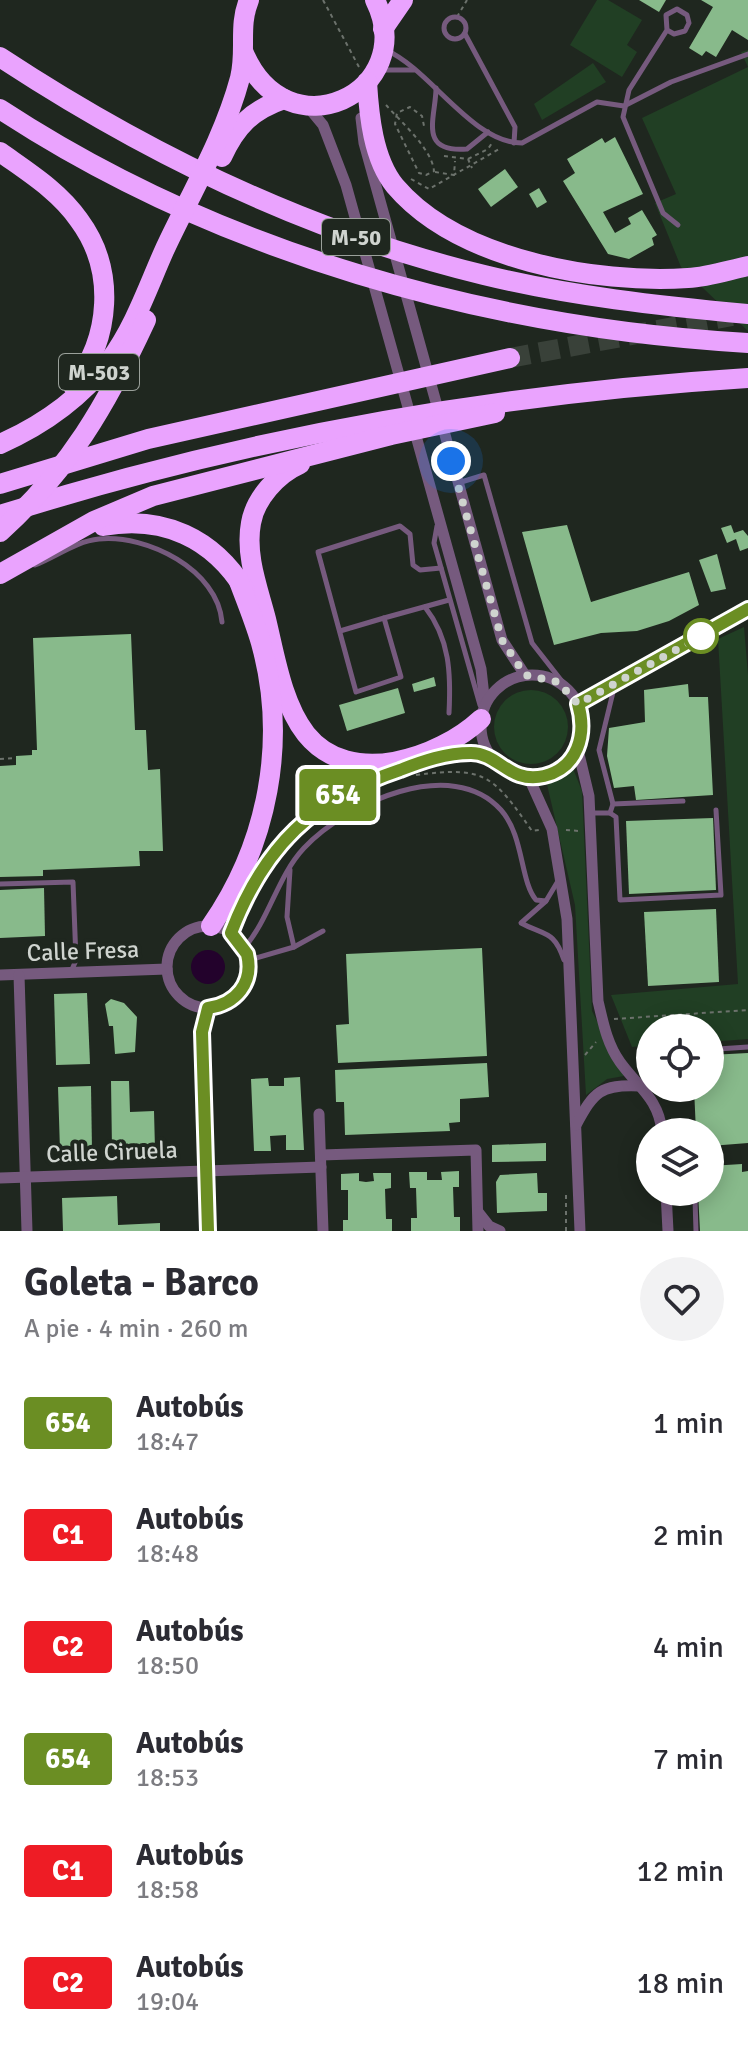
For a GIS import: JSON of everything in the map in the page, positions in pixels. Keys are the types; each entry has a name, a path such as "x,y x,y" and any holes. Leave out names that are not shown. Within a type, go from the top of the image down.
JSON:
{"highway":[{"name":"M-503","path":"0,532 39,497 74,452 117,384 164,266 224,138 240,79 243,51 241,30 249,0"},
{"path":"375,0 382,38"},
{"path":"403,0 382,38 366,82 376,143 395,185 432,218 480,247 515,258 636,279 692,278 748,266"},
{"path":"243,51 262,83 284,99 308,107 332,105 366,82"},
{"name":"M-50","path":"0,57 179,162 310,221 485,275 657,305 748,314"},
{"name":"M-503","path":"224,138 253,112 284,99"},
{"name":"M-50","path":"0,109 73,153 162,199 301,255 387,283 481,306 656,338 748,343"},
{"path":"0,152 55,193 80,221 100,262 105,296 102,328 79,378 58,403 0,443"},
{"name":"M-503","path":"0,443 29,432 64,408 87,386 111,358 164,266"},
{"path":"0,484 148,439 510,358"},
{"path":"0,515 214,454 476,403 621,386 748,378"},
{"path":"4,575 94,521 153,496 391,435 621,386"},
{"path":"275,656 248,550 251,521 262,498 276,479 292,468 391,435"},
{"path":"4,575 99,527 128,521 167,525 213,552 238,579 254,604 295,717 305,733 328,753 366,763 433,755 463,736 483,712"},
{"path":"211,926 248,863 263,819 273,748 271,700 261,644 238,579"}],"street":[{"path":"366,82 364,143 502,640 525,675"},
{"path":"308,107 323,125 346,185 392,347 481,669 481,733 491,757"},
{"path":"578,704 748,609"},
{"path":"231,933 250,889 289,833 323,805 357,784 433,755 474,752 491,757 508,772 529,778 558,771 578,750 583,735 578,704 568,689 548,677 525,675 501,685 483,712"},
{"path":"578,750 590,813 598,1001 605,1032 618,1059 636,1081"},
{"path":"529,778 552,829 561,872 575,1061 580,1231"},
{"path":"211,926 231,933 244,948 249,960 246,984 239,994 220,1007 195,1006 175,992 167,969 175,943 184,933 211,926"},
{"name":"Calle Fresa","path":"0,975 167,969"},
{"path":"19,975 27,1231"},
{"path":"208,1008 202,1032 208,1231"},
{"path":"575,1128 599,1091 615,1085 636,1086"},
{"path":"319,1114 323,1231"},
{"name":"Calle Ciruela","path":"0,1178 205,1171 476,1150 478,1212"},
{"path":"667,1206 668,1231"},
{"path":"478,1212 494,1230"},
{"path":"478,1212 478,1231"}],"lane":[{"path":"667,30 674,34 685,31 687,15 677,9 664,18 667,30 629,90 623,117 663,213 678,225"},
{"path":"465,34 455,39 446,34 447,21 457,17 465,23 465,34 515,127 514,143"},
{"path":"382,38 414,70 488,132 514,143 522,143 597,102 624,106 671,82 748,54"},
{"path":"366,82 395,68 414,70"},
{"path":"436,88 429,123 436,139 451,149 467,149 488,132"},
{"path":"457,483 484,475 532,643 568,689"},
{"path":"438,517 434,543 483,712"},
{"path":"384,618 401,677 356,692 318,552 400,526 410,534 413,565 420,570 441,568"},
{"path":"4,575 90,541 143,544 171,556 197,576 218,600 222,622"},
{"path":"340,631 449,600"},
{"path":"425,607 441,627 451,673 449,713"},
{"path":"610,813 613,804 599,750 615,683"},
{"path":"244,948 257,933 291,865 324,829 378,800 451,783 484,794 503,812 517,839 529,892 536,900 546,901"},
{"path":"613,804 683,801"},
{"path":"590,813 610,813 616,817 620,900 721,895 716,810"},
{"path":"291,865 287,917 294,947"},
{"path":"561,872 546,901 521,923 538,928 557,941 570,976"},
{"path":"0,884 73,882 76,960 71,973"},
{"path":"249,960 294,947 323,931"},
{"path":"724,1049 748,1047"},
{"path":"695,1206 696,1231"}],"path":[{"path":"457,17 467,0"},
{"path":"382,104 382,115"},
{"path":"395,124 397,113 404,108 410,107 422,116"},
{"path":"406,179 429,189 502,149 492,143 488,149 468,159"},
{"path":"453,159 456,167 454,175"},
{"path":"434,171 454,175"},
{"path":"0,759 16,758"},
{"path":"416,775 457,770 477,773 509,798 532,831 591,832"},
{"path":"614,1019 748,1010"},
{"path":"575,1061 579,1061 605,1032"}],"green space":[{"path":"597,0 608,0 642,20 627,45 637,52 622,77 570,45"},
{"path":"748,50 748,67 741,52"},
{"path":"593,63 606,82 542,120 534,104"},
{"path":"748,67 748,331 681,267 655,203 676,194 642,118"},
{"path":"744,627 748,675 748,1039 724,1041 724,1014 636,1014 636,1047 632,1047 611,995 738,984 718,639"},
{"path":"531,690 552,696 562,706 568,727 562,748 552,758 531,764 510,758 500,748 494,727 500,706 510,696"},
{"path":"572,766 582,791 592,1011 624,1076 607,1079 586,1095 575,905 546,780"}],"shaded area":[{"path":"208,950 220,955 225,967 220,979 208,984 196,979 191,967 196,955"}],"building":[{"path":"639,0 666,0 659,12"},
{"path":"701,0 748,0 748,40 732,30 716,57 706,51 702,56 689,48 713,7"},
{"path":"615,137 643,194 603,212 615,233 631,224 628,218 642,210 657,235 652,238 654,245 629,259 608,254 563,181 575,173 567,159 602,138 605,143"},
{"path":"505,169 518,187 491,207 478,189"},
{"path":"539,188 547,202 537,208 529,194"},
{"path":"567,525 591,602 689,572 699,605 669,621 637,631 601,633 554,645 522,532"},
{"path":"731,525 734,533 743,530 748,536 748,548 740,551 736,539 727,543 721,528"},
{"path":"717,554 726,589 711,592 699,560"},
{"path":"131,634 135,730 146,730 148,770 160,769 163,851 139,851 140,866 43,870 43,876 0,877 0,766 16,765 16,756 32,755 32,750 37,750 33,638"},
{"path":"434,677 436,686 414,692 412,684"},
{"path":"688,684 689,697 708,697 713,795 636,800 634,786 614,788 607,756 609,728 645,722 644,690"},
{"path":"398,688 405,713 347,731 339,705"},
{"path":"713,818 716,890 629,894 626,821"},
{"path":"44,888 45,936 0,938 0,890"},
{"path":"716,909 719,982 648,986 644,912"},
{"path":"482,948 487,1056 338,1063 336,1025 349,1024 346,954"},
{"path":"87,993 90,1064 56,1065 54,994"},
{"path":"111,999 124,1003 137,1017 135,1052 115,1054 113,1026 109,1026 105,1004"},
{"path":"748,1053 748,1143 724,1145 724,1118 695,1118 695,1102 724,1102 724,1054"},
{"path":"487,1063 489,1097 460,1099 460,1122 449,1123 450,1131 345,1135 344,1102 336,1102 335,1070"},
{"path":"300,1077 304,1150 286,1150 286,1135 270,1136 271,1151 254,1151 251,1079 268,1078 269,1086 284,1086 284,1078"},
{"path":"111,1081 129,1081 130,1112 154,1111 155,1149 112,1149"},
{"path":"91,1086 92,1151 60,1151 58,1087"},
{"path":"546,1143 546,1161 492,1162 492,1145"},
{"path":"742,1164 742,1172 748,1171 748,1231 700,1231 699,1206 724,1206 724,1165"},
{"path":"459,1171 459,1187 453,1187 454,1217 460,1217 460,1231 411,1231 411,1218 417,1218 416,1188 410,1188 409,1172 427,1172 427,1180 442,1180 441,1172"},
{"path":"359,1173 359,1181 366,1182 374,1181 373,1173 391,1173 391,1188 385,1189 386,1219 392,1219 392,1231 343,1231 343,1220 348,1220 348,1190 341,1190 341,1174"},
{"path":"537,1173 538,1193 547,1193 547,1211 497,1213 496,1182 500,1175"},
{"path":"117,1196 118,1225 160,1223 160,1231 63,1231 62,1198"}],"tunnel":[{"path":"510,358 732,316"}],"bus line":[{"name":"654","path":"208,1231 202,1032 208,1008 230,1002 246,984 249,960 239,940 231,933 250,889 289,833 323,805 357,784 443,755 474,752 491,757 508,772 529,778 558,771 578,750 583,735 583,719 578,704 748,609"}],"route":[{"path":"451,461 502,640 525,675 548,677 558,682 568,689 578,704 701,636"}]}
